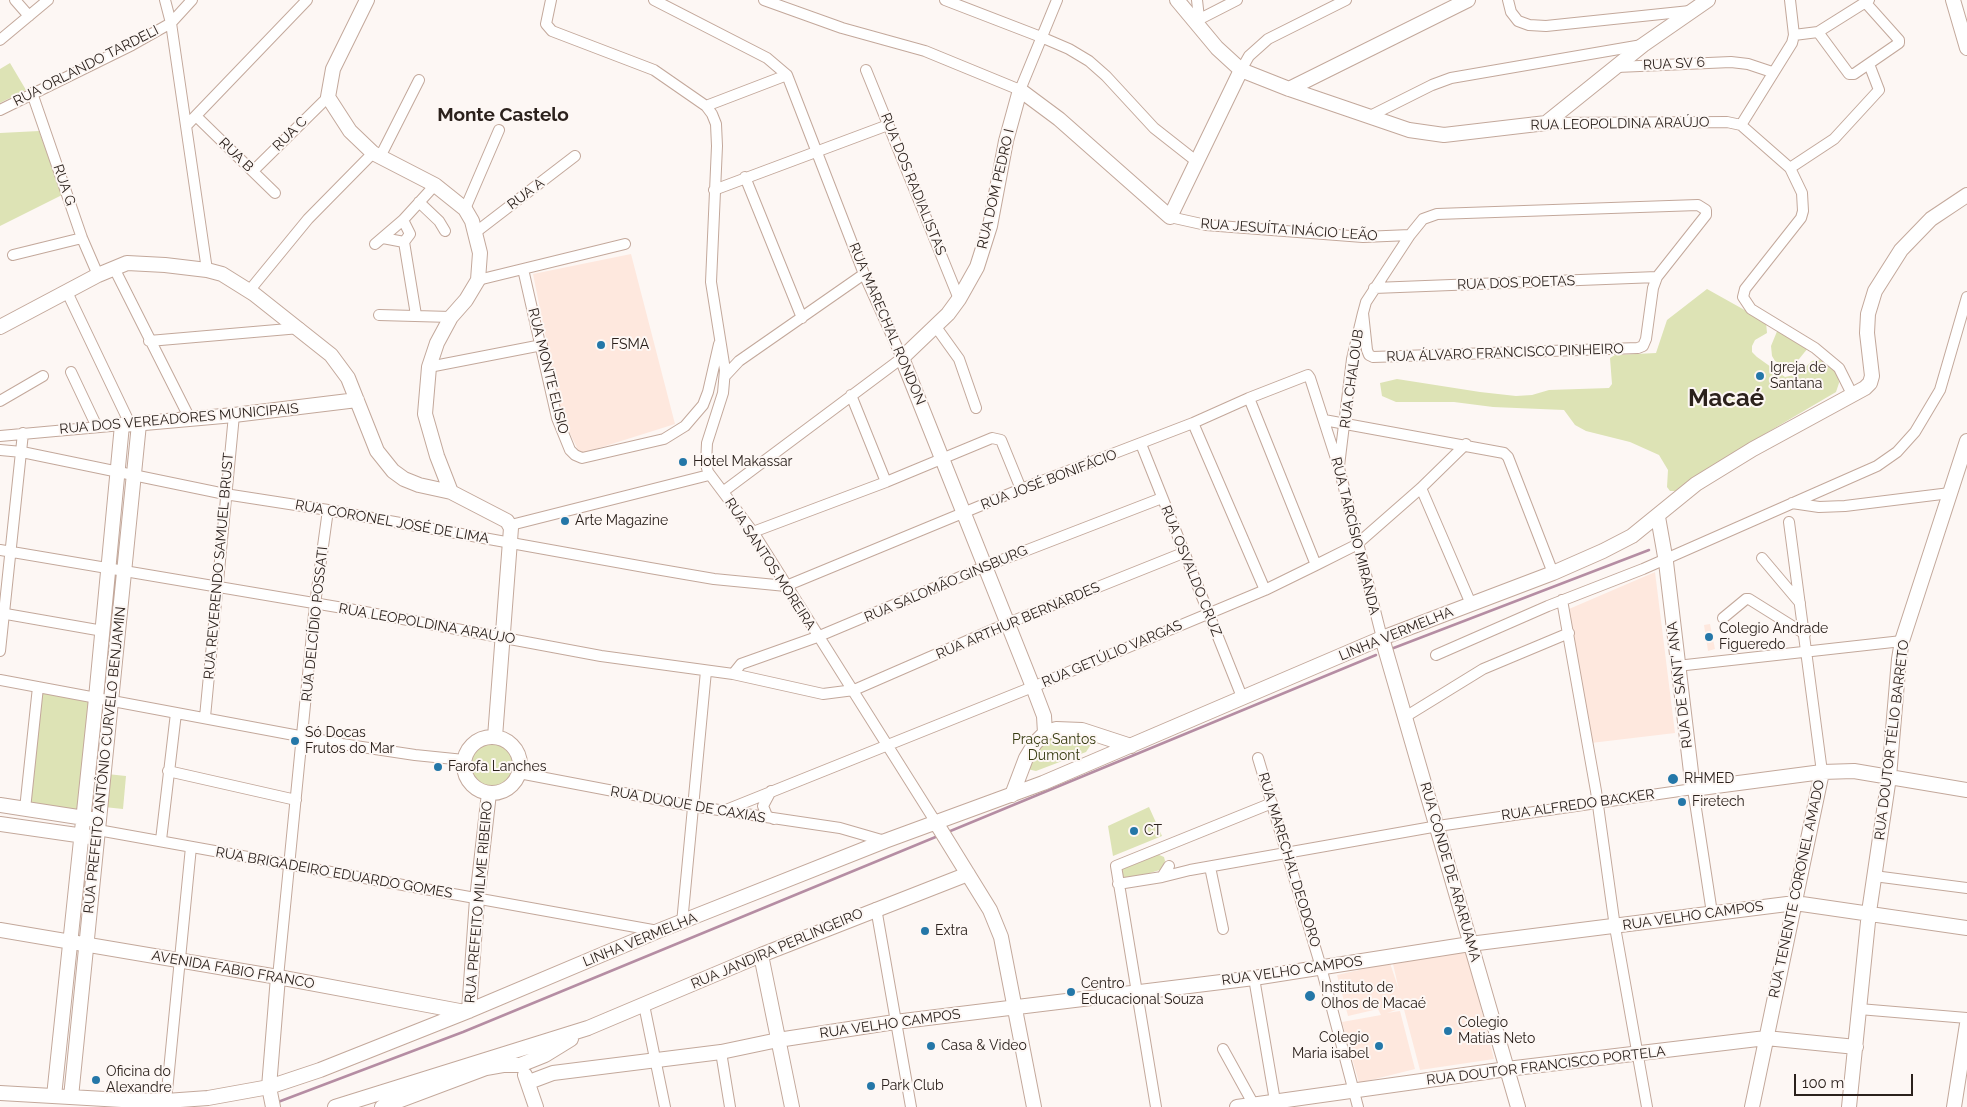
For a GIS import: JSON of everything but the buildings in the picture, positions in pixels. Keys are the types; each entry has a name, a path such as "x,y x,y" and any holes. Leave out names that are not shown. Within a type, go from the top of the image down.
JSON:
{"main road":[{"path":"367,0 333,69 328,97 350,131 376,155 435,185 465,209 476,232 480,253 478,280 466,300 451,317 437,343 429,367 425,414 437,456 451,492"},
{"name":"RUA LEOPOLDINA ARAÚJO","path":"1177,0 1241,70 1289,90 1409,130 1444,135 1546,123"},
{"path":"1289,90 1468,0"},
{"path":"1546,123 1643,45 1708,0"},
{"path":"1953,0 1967,48"},
{"path":"1020,90 1059,119 1170,217 1241,70"},
{"name":"RUA DOM PEDRO I","path":"902,358 936,327 959,299 977,267 985,245 1006,141 1020,90"},
{"name":"LINHA VERMELHA","path":"0,1093 166,1101 208,1098 269,1089 467,1012 658,931 885,841 940,830 1012,795 1382,638 1553,573 1632,536 1658,517 1696,484 1753,448 1865,388 1870,383 1872,376 1867,333 1868,314 1875,292 1901,250 1931,218 1967,195"},
{"path":"0,327 98,275 114,268 134,263 207,270 222,274 300,328 340,366 357,400 378,451 386,464 404,479 451,492 511,525 512,543 495,737"},
{"name":"RUA MARECHAL RONDON","path":"902,358 944,458 1051,731"},
{"name":"RUA DOS VEREADORES MUNICIPAIS","path":"130,424 234,415 357,400"},
{"name":"RUA PREFEITO ANTÔNIO CURVELO BENJAMIN","path":"54,1096 118,472 130,424"},
{"name":"RUA PREFEITO ANTÔNIO CURVELO BENJAMIN","path":"71,1097 134,476 130,424"},
{"name":"RUA DOUTOR TÉLIO BARRETO","path":"1849,1107 1869,912 1889,777 1902,642 1967,441"},
{"name":"RUA DE SANT' ANA","path":"1658,517 1665,558 1693,789"},
{"name":"RUA CONDE DE ARARUAMA","path":"1382,638 1518,1107"},
{"path":"1012,795 1026,758 1035,742 1051,731 1082,730 1131,746"},
{"path":"1092,762 1099,749 1095,735"},
{"path":"495,737 503,739 515,749 520,765 519,773 507,788 489,793 471,784 465,773 464,760 473,744 483,738 495,737"},
{"path":"1886,802 1879,786 1868,772 1879,766 1891,747"},
{"path":"1026,758 1025,768 1029,776 1043,783"},
{"name":"RUA ALFREDO BACKER","path":"1693,789 1822,772 1868,772 1967,790"},
{"name":"RUA TENENTE CORONEL AMADO","path":"1752,1107 1822,772"},
{"name":"RUA PREFEITO MILME RIBEIRO","path":"467,1012 489,793"},
{"path":"0,806 84,818 98,829 82,836 0,824"},
{"path":"940,830 990,910 1001,937 1034,1107"},
{"name":"RUA JANDIRA PERLINGEIRO","path":"335,1107 382,1102 486,1068 503,1064 520,1065 540,1050 588,1028 876,908 968,874"},
{"name":"RUA VELHO CAMPOS","path":"529,1082 553,1073 721,1052 778,1040 895,1022 1254,978 1470,944 1795,903 1869,912 1967,928"},
{"name":"AVENIDA FABIO FRANCO","path":"0,930 278,977 467,1012"},
{"path":"761,955 792,1107"},
{"path":"274,1107 269,1089 278,977"},
{"path":"436,1024 440,1016 439,1007"},
{"path":"1954,1107 1967,1024"},
{"name":"RUA DOUTOR FRANCISCO PORTELA","path":"1237,1107 1255,1106 1276,1101 1507,1069 1766,1038 1856,1047"},
{"path":"519,1050 520,1065 529,1082 536,1107"},
{"name":"RUA JANDIRA PERLINGEIRO","path":"382,1102 519,1050 540,1050"},
{"path":"540,1050 553,1073"}],"street":[{"path":"15,0 29,16"},
{"path":"0,40 48,0"},
{"path":"165,0 171,23 207,270"},
{"name":"RUA ORLANDO TARDELI","path":"0,110 132,45 171,23 192,0"},
{"path":"186,126 197,117 307,0"},
{"path":"511,525 709,475 706,454 723,393 725,376 720,332 711,282 717,134 712,114 706,106 654,70 552,31 546,24 551,0"},
{"name":"RUA MARECHAL RONDON","path":"654,0 767,58 787,75 864,274 902,358"},
{"path":"764,0 842,28 925,51 1020,90"},
{"path":"945,0 1069,49 1106,76 1154,128 1196,161"},
{"name":"RUA DOM PEDRO I","path":"1020,90 1057,0"},
{"path":"1196,20 1198,0"},
{"path":"1196,20 1237,0"},
{"path":"1241,70 1249,56 1268,39 1346,0"},
{"path":"1508,0 1511,12 1518,20 1529,25 1546,26 1690,11"},
{"path":"1790,0 1794,35 1792,43 1772,72 1741,125 1790,168 1802,193 1803,211 1801,218 1745,289 1743,297 1751,309 1815,348 1838,368 1852,394"},
{"path":"1794,35 1818,32 1867,1 1900,40 1899,43 1854,74 1849,74 1818,32"},
{"path":"1370,116 1432,84 1451,78 1643,45"},
{"name":"RUA SV 6","path":"1617,67 1731,62 1748,64 1772,72"},
{"path":"1790,168 1834,139 1878,92 1879,85 1868,64"},
{"name":"RUA DOS RADIALISTAS","path":"866,70 959,299"},
{"path":"706,106 787,75"},
{"path":"249,291 308,220 376,155 420,80"},
{"name":"RUA G","path":"32,93 82,238 98,275"},
{"name":"RUA C","path":"253,170 328,97"},
{"name":"RUA B","path":"197,117 275,193"},
{"name":"RUA LEOPOLDINA ARAÚJO","path":"1546,123 1727,122 1741,125"},
{"path":"714,190 888,125"},
{"path":"465,209 499,130"},
{"name":"RUA A","path":"476,232 575,156"},
{"path":"745,177 802,318"},
{"path":"404,242 379,241 403,220 435,185"},
{"path":"419,202 439,221 445,232"},
{"name":"RUA CHALOUB","path":"1338,468 1346,423 1352,359 1366,302 1410,235 1424,219 1437,214 1703,206 1706,210 1706,215 1657,277"},
{"name":"RUA JESUÍTA INÁCIO LEÃO","path":"1170,217 1186,222 1363,237 1410,235"},
{"path":"403,220 410,234 404,242 416,315"},
{"path":"13,255 82,238"},
{"path":"478,280 625,244"},
{"path":"114,268 190,419"},
{"name":"RUA MONTE ELISIO","path":"523,269 542,345 557,418 570,450 582,458 664,439 694,418 708,392 715,370 720,332"},
{"path":"725,376 739,361 864,274"},
{"name":"RUA DOS POETAS","path":"1374,288 1657,277"},
{"name":"RUA ÁLVARO FRANCISCO PINHEIRO","path":"1363,313 1367,350 1369,355 1373,357 1638,348 1643,346 1646,339 1653,288 1657,277"},
{"path":"66,292 130,424"},
{"path":"1436,655 1877,466 1897,452 1914,432 1940,390 1967,297"},
{"path":"379,315 451,317"},
{"path":"936,327 959,359 976,408"},
{"path":"149,340 300,328"},
{"path":"429,367 542,345"},
{"path":"724,491 902,358"},
{"path":"71,372 97,427"},
{"name":"RUA JOSÉ BONIFÁCIO","path":"786,586 1021,489 1193,424 1305,375 1310,378"},
{"path":"0,401 43,376"},
{"name":"RUA TARCÍSIO MIRANDA","path":"1310,378 1338,468 1356,545 1382,638"},
{"path":"851,395 886,482"},
{"path":"1249,398 1316,565"},
{"name":"RUA REVERENDO SAMUEL BRUST","path":"205,717 234,415"},
{"path":"1324,420 1499,450 1508,457 1553,573"},
{"name":"RUA DOS VEREADORES MUNICIPAIS","path":"0,436 130,424"},
{"path":"1193,424 1265,590"},
{"path":"0,651 5,551 22,452 23,433"},
{"path":"753,532 886,482 992,438 1001,440 1021,489"},
{"name":"RUA OSVALDO CRUZ","path":"1141,444 1242,697"},
{"name":"RUA GETÚLIO VARGAS","path":"726,810 1209,614 1316,565 1356,545 1421,488 1466,444"},
{"name":"RUA CORONEL JOSÉ DE LIMA","path":"0,450 22,452 225,494 328,510 714,579 786,586"},
{"name":"RUA SANTOS MOREIRA","path":"709,475 724,491 753,532 818,637 889,745 940,830"},
{"path":"1421,488 1471,604"},
{"path":"1791,503 1819,507 1845,506 1950,493"},
{"name":"RUA SALOMÃO GINSBURG","path":"733,674 741,664 818,637 986,566 1162,498"},
{"name":"RUA DELCÍDIO POSSATI","path":"278,977 315,604 328,510"},
{"name":"RUA TENENTE CORONEL AMADO","path":"1789,522 1822,772"},
{"name":"RUA LEOPOLDINA ARAÚJO","path":"5,551 109,567 503,639 733,674 823,694 854,690"},
{"name":"RUA ARTHUR BERNARDES","path":"854,690 1008,623 1183,553"},
{"path":"1762,558 1800,604"},
{"path":"1723,618 1746,599 1749,599 1804,634"},
{"path":"1562,600 1598,802 1616,927 1647,1107"},
{"path":"2,613 103,631"},
{"path":"1405,717 1484,669 1569,633"},
{"path":"1678,666 1902,642"},
{"path":"682,923 706,671"},
{"path":"0,680 378,750 464,760"},
{"path":"25,809 38,687"},
{"path":"161,840 176,713"},
{"name":"RUA MARECHAL DEODORO","path":"1258,758 1321,967 1358,1107"},
{"path":"168,771 296,800"},
{"name":"RUA DUQUE DE CAXIAS","path":"519,773 692,806 858,831 885,841"},
{"name":"RUA ALFREDO BACKER","path":"1118,884 1286,852 1438,826 1693,789"},
{"name":"RUA DE SANT' ANA","path":"1693,789 1712,913"},
{"path":"771,791 763,806 767,816 775,820"},
{"path":"1156,1107 1116,866 1272,803"},
{"name":"RUA BRIGADEIRO EDUARDO GOMES","path":"98,829 658,931"},
{"path":"858,831 863,844 860,851"},
{"path":"166,1101 191,847"},
{"path":"1162,877 1169,866 1165,847"},
{"name":"RUA ALFREDO BACKER","path":"1169,866 1190,870"},
{"path":"1210,867 1223,929"},
{"path":"1874,876 1967,888"},
{"path":"876,908 911,1107"},
{"path":"1254,978 1276,1101"},
{"path":"644,1006 665,1107"},
{"path":"1859,1008 1967,1018"},
{"path":"1223,1049 1255,1106"},
{"path":"721,1052 730,1107"}],"shaded area":[{"name":"FSMA","path":"631,254 675,424 580,454 562,417 533,274"},
{"path":"1655,572 1675,733 1591,743 1569,609"},
{"name":"Colegio Andrade Figueredo","path":"1710,624 1715,649 1708,651 1704,625"},
{"path":"1466,950 1494,1059 1420,1070 1402,1002 1398,1004 1399,1009 1387,1013 1400,1011 1415,1069 1359,1083 1342,1022 1381,1015 1378,1009 1348,1016 1337,975 1390,963 1399,990 1393,964"}],"green space":[{"path":"10,63 26,90 0,103 0,69"},
{"path":"39,131 62,195 0,226 0,133"},
{"path":"1707,289 1766,322 1767,333 1755,340 1752,352 1785,377 1798,374 1812,361 1823,359 1838,374 1839,383 1836,392 1729,455 1676,491 1670,491 1667,487 1668,470 1659,455 1630,442 1586,431 1575,425 1564,410 1493,407 1454,402 1396,402 1382,396 1380,383 1397,379 1516,396 1532,395 1549,390 1609,388 1612,384 1610,358 1615,355 1656,353 1667,320"},
{"path":"1778,329 1808,348 1795,364 1785,366 1775,361 1772,356 1771,346"},
{"path":"46,693 90,701 78,812 30,805 41,694"},
{"name":"Praça Santos Dumont","path":"1048,734 1087,734 1090,746 1086,752 1036,771 1027,769"},
{"path":"487,743 497,743 506,747 512,753 516,767 512,781 506,787 497,791 487,791 478,787 472,781 468,772 468,762 472,753 478,747"},
{"path":"107,774 126,776 123,809 104,807"},
{"name":"CT","path":"1149,807 1162,836 1113,856 1108,826"},
{"path":"1157,854 1164,857 1163,869 1127,880 1120,874 1122,868"}],"waterway":[{"path":"1391,649 1649,550"},
{"path":"948,832 1376,655"},
{"path":"278,1102 463,1032 938,836"}],"place":[{"name":"FSMA","path":"601,345"},
{"name":"Igreja de Santana","path":"1760,376"},
{"name":"Hotel Makassar","path":"683,462"},
{"name":"Arte Magazine","path":"565,521"},
{"name":"Colegio Andrade Figueredo","path":"1709,637"},
{"name":"Só Docas Frutos do Mar","path":"295,741"},
{"name":"Farofa Lanches","path":"438,767"},
{"name":"RHMED","path":"1673,779"},
{"name":"Firetech","path":"1682,802"},
{"name":"CT","path":"1134,831"},
{"name":"Extra","path":"925,931"},
{"name":"Centro Educacional Souza","path":"1071,992"},
{"name":"Instituto de Olhos de Macaé","path":"1310,996"},
{"name":"Colegio Matias Neto","path":"1448,1031"},
{"name":"Casa & Video","path":"931,1046"},
{"name":"Colegio Maria isabel","path":"1379,1046"},
{"name":"Oficina do Alexandre","path":"96,1080"},
{"name":"Park Club","path":"871,1086"}],"district":[{"name":"Monte Castelo","path":"503,115"},
{"name":"Macaé","path":"1726,399"}]}
